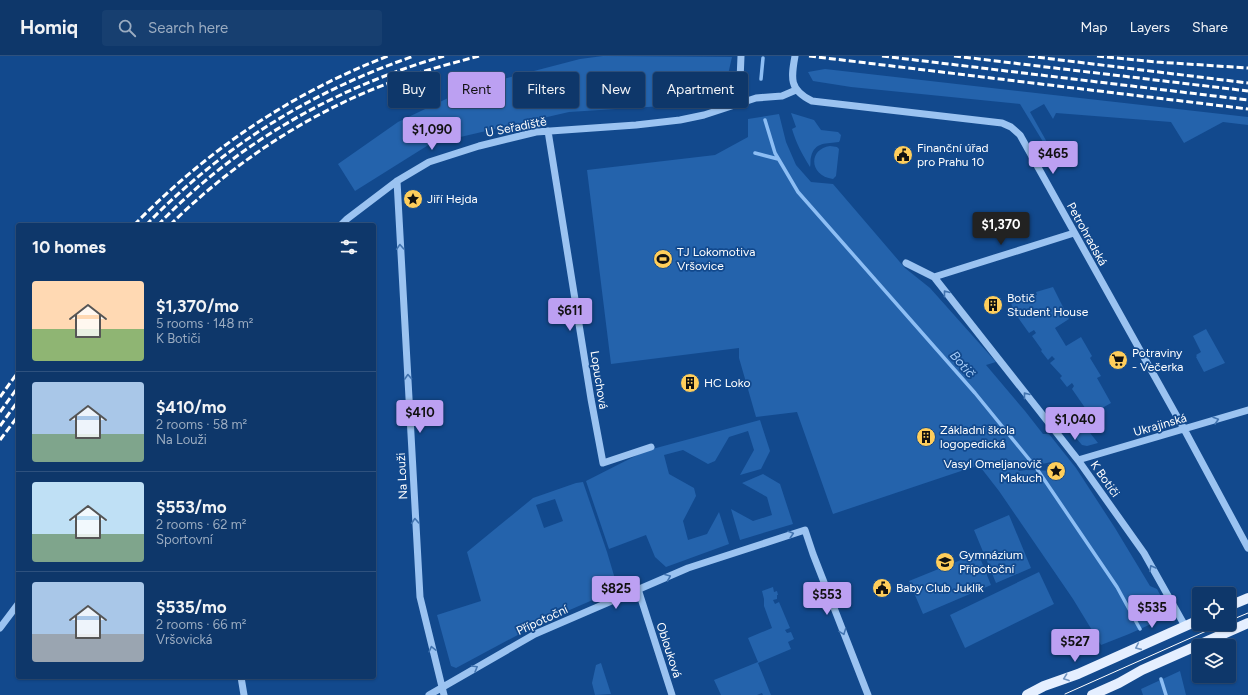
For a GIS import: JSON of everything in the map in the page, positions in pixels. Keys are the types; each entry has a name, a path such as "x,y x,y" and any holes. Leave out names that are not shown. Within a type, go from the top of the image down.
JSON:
{"main road":[{"path":"1236,603 1248,598"},
{"path":"1027,695 1044,686 1078,674 1192,623"},
{"path":"1092,695 1119,683 1142,670 1248,623"}],"street":[{"path":"740,72 741,56"},
{"path":"795,56 792,76 796,90"},
{"name":"U Seřadiště","path":"748,101 756,98 782,96 796,90"},
{"name":"Petrohradská","path":"796,90 804,98 817,103 1002,123 1011,127 1020,135 1184,429 1248,548"},
{"name":"U Seřadiště","path":"343,223 397,181 429,162 479,146 536,132 636,125 680,120 726,108"},
{"name":"Lopuchová","path":"548,132 590,399 603,463 651,447"},
{"name":"Na Louži","path":"397,181 420,597 444,695"},
{"path":"934,277 1074,233"},
{"name":"K Botiči","path":"906,263 934,277 1078,460 1144,553 1185,626"},
{"name":"Ukrajinská","path":"1078,460 1248,410"},
{"name":"Přípotoční","path":"429,695 535,634 688,568 805,530 868,695"},
{"name":"Oblouková","path":"638,589 672,695"},
{"path":"0,628 16,607"},
{"path":"241,679 244,695"}],"shaded area":[{"path":"603,56 732,57 729,72 653,72 653,107 645,107 645,72 587,72 587,108 632,108 569,112 430,144 355,191 338,164 398,122 427,108 440,108 440,102 448,98 448,108 505,108 505,79 513,77 513,108 579,108 579,72 530,72 580,59"},
{"path":"825,69 1248,117 1248,125 1223,122 1184,143 1171,122 1056,113 1053,119 1044,104 1030,112 1048,144 1045,145 1020,104 851,87 813,81 808,72"},
{"path":"791,113 814,120 821,130 838,132 841,135 839,142 822,144 815,148 811,157 810,167 792,129 796,127"},
{"path":"779,114 786,142 796,165 811,182 833,184 905,268 930,288 996,362 986,365 1043,434 1049,434 1076,468 1150,586 1157,589 1171,615 1101,645 1073,599 999,491 978,464 976,466 833,514 797,412 756,417 739,358 739,348 611,364 587,170 715,155 748,137 748,119","holes":["1051,462 1056,471 1019,471 1013,464 1042,464"]},
{"path":"830,146 837,147 839,149 836,176 833,179 825,177 819,173 814,162 818,152 823,148"},
{"path":"1053,287 1069,319 1055,328 1066,346 1081,337 1092,356 1090,358 1101,376 1097,378 1111,403 1090,415 1072,389 1074,386 1072,383 1067,387 1060,378 1062,376 1050,363 1055,359 1052,356 1048,360 1032,336 1036,333 1034,330 1029,333 1014,312 1011,303 1037,295 1036,292"},
{"path":"1206,329 1225,363 1204,372 1196,357 1196,355 1201,352 1193,336"},
{"path":"1072,410 1098,443 1087,446 1082,445 1060,419"},
{"path":"760,420 770,451 761,469 740,475 754,450 748,431 729,437 715,461 708,464 683,450 664,455 669,474 694,488 696,496 683,521 688,540 707,534 719,512 729,544 666,567 655,557 646,535 609,549 586,481 645,451"},
{"path":"763,474 780,484 793,524 740,540 731,509 753,521 772,515 767,497 742,483"},
{"path":"583,482 618,589 542,622 456,668 451,666 437,615 481,601 467,552 533,498","holes":["555,499 563,521 544,528 536,505"]},
{"path":"1009,515 1031,568 996,583 974,530"},
{"path":"978,553 991,585 923,614 909,581"},
{"path":"1039,572 1054,604 965,648 950,615"},
{"path":"773,587 774,592 777,591 778,595 777,599 773,600 775,604 779,602 790,628 785,630 787,633 791,632 794,639 788,642 791,649 758,663 771,695 763,695 762,693 757,695 721,695 714,680 758,662 748,638 772,628 764,606 762,591"},
{"path":"601,663 611,694 595,695 592,683 596,665"},
{"path":"1180,671 1186,695 1143,695 1141,689"}],"waterway":[{"name":"Botič","path":"761,79 763,58"},
{"name":"Botič","path":"765,120 775,153 798,192 975,393 1037,469 1117,587 1140,629"},
{"path":"755,153 778,159"},
{"name":"Botič","path":"1161,679 1166,695"}],"tram line":[{"path":"1236,618 1248,613"},
{"path":"1065,694 1206,631"}],"railway":[{"path":"136,223 191,172 221,148 252,127 283,107 317,88 351,71 388,56"},
{"path":"148,223 206,170 237,146 270,124 339,86 414,56"},
{"path":"160,223 188,195 221,168 290,121 327,101 365,84 444,56"},
{"path":"172,223 221,179 277,139 337,105 400,79 479,56"},
{"path":"809,56 1248,109"},
{"path":"882,56 1248,100"},
{"path":"954,56 1248,91"},
{"path":"1028,56 1248,83"},
{"path":"1097,56 1157,62 1248,68"},
{"path":"0,397 16,375"},
{"path":"0,412 16,390"},
{"path":"0,426 16,404"},
{"path":"0,440 16,419"}],"place":[{"name":"Finanční úřad pro Prahu 10","path":"903,155"},
{"name":"Jiří Hejda","path":"413,199"},
{"name":"TJ Lokomotiva Vršovice","path":"663,259"},
{"name":"Botič Student House","path":"993,305"},
{"name":"Potraviny - Večerka","path":"1118,360"},
{"name":"HC Loko","path":"690,383"},
{"name":"Základní škola logopedická","path":"926,437"},
{"name":"Vasyl Omeljanovič Makuch","path":"1056,471"},
{"name":"Gymnázium Přípotoční","path":"945,562"},
{"name":"Baby Club Juklík","path":"882,588"}]}
